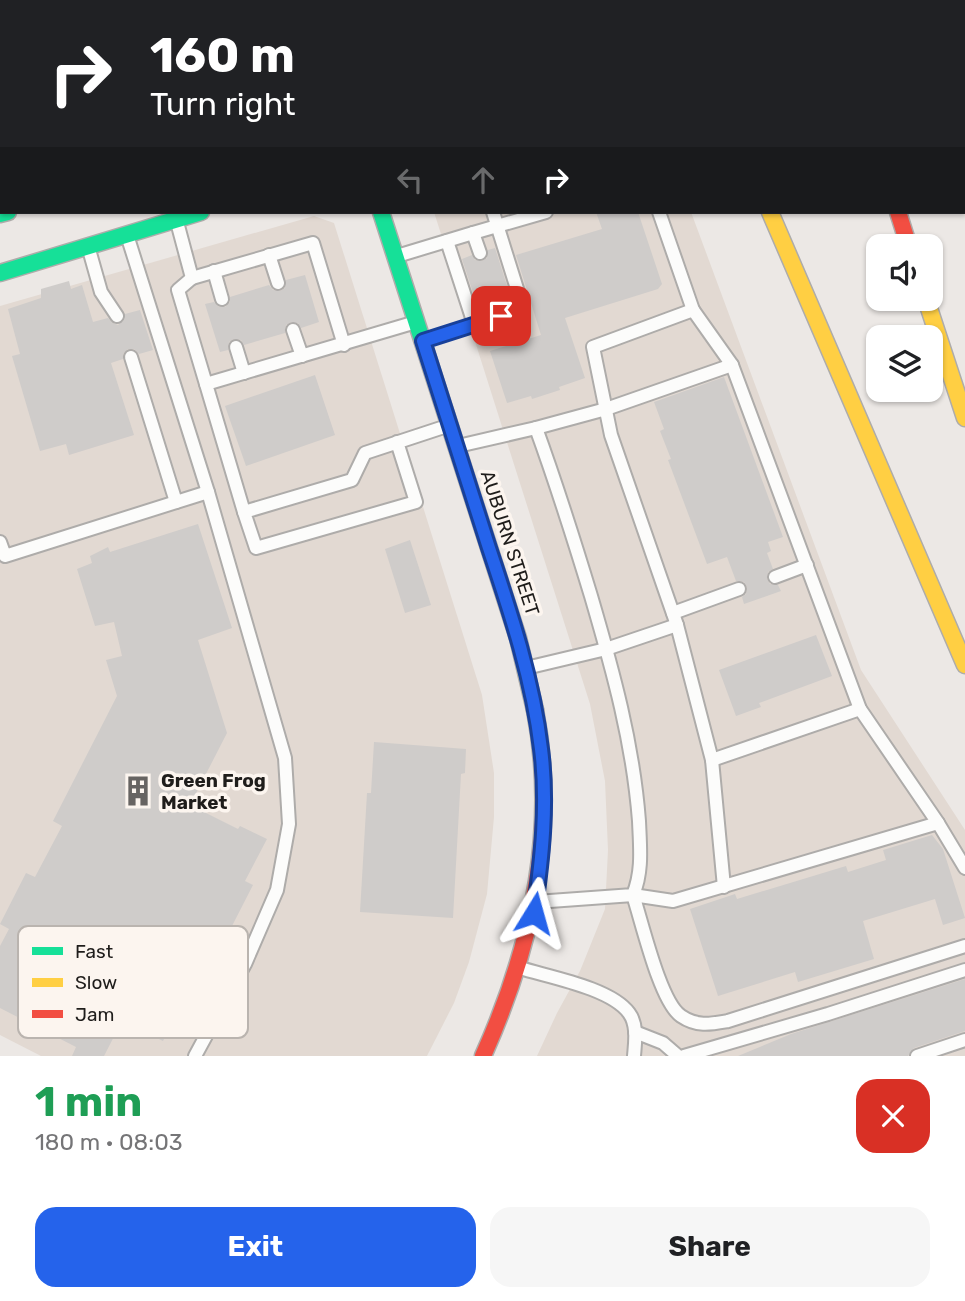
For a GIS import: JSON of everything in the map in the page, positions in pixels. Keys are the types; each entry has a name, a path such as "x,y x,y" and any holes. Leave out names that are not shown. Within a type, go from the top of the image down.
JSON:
{"main road":[{"path":"0,273 194,214"},
{"name":"AUBURN STREET","path":"382,214 526,668 533,693 541,750 544,798 542,856 535,902 519,968 500,1023 483,1056"},
{"path":"899,214 905,234"},
{"path":"771,216 965,665"},
{"path":"930,311 965,418"}],"lane":[{"path":"423,341 523,308 494,214"},
{"path":"396,256 539,214"},
{"path":"660,214 693,310 732,365 860,709 938,823 965,868"},
{"path":"177,219 192,278"},
{"path":"474,233 480,253"},
{"path":"127,234 208,492 285,758 289,824 276,890 248,957"},
{"path":"447,241 474,324"},
{"path":"344,345 313,243 192,278 178,290 256,548 416,502 397,442"},
{"path":"88,246 101,292 117,316"},
{"path":"269,255 278,283"},
{"path":"214,271 222,299"},
{"path":"494,296 501,316"},
{"path":"693,310 593,347 611,435 675,619 712,760 724,887"},
{"path":"206,384 417,322"},
{"path":"293,330 302,356"},
{"path":"236,347 244,373"},
{"path":"131,357 176,502"},
{"path":"457,446 606,409 732,365"},
{"path":"244,512 352,480 365,453 450,425"},
{"path":"536,428 606,649 628,732 636,786 640,878 633,895 664,993 680,1016 703,1026 728,1021 965,946"},
{"path":"0,541 2,561 208,492"},
{"path":"775,577 807,565"},
{"path":"526,668 606,649 739,589"},
{"path":"712,760 860,709"},
{"path":"535,902 633,895 673,901 938,823"},
{"path":"519,968 601,993 619,1003 631,1015 635,1032 634,1056"},
{"path":"684,1056 965,970"},
{"path":"635,1032 663,1043 678,1056"},
{"path":"195,1056 205,1038"},
{"path":"917,1056 965,1040"}],"shaded area":[{"path":"435,214 692,214 861,670 965,830 965,1056 537,1056 580,971 605,909 608,850 605,781 590,704"},
{"path":"314,216 334,223 482,695 494,773 494,817 487,894 469,962 454,1003 427,1056 41,1056 0,1035 0,306"}],"building":[{"path":"597,214 639,214 662,284 658,289 565,318 585,378 532,399 531,396 507,403 490,351 541,335 516,255 602,229"},
{"path":"495,248 509,292 502,293 499,289 492,288 487,291 486,299 476,302 462,259 472,255 475,260 482,261 487,258 488,250"},
{"path":"305,275 319,322 301,328 298,323 291,322 286,325 285,333 244,345 241,340 234,339 229,342 228,350 220,352 205,304 214,302 219,307 225,307 230,302 230,297 269,285 273,290 280,291 285,288 286,280"},
{"path":"69,281 71,289 82,285 93,322 108,318 118,325 124,320 125,314 140,310 153,350 139,354 134,349 128,349 123,354 123,359 111,363 134,435 69,455 66,444 40,451 12,356 20,354 8,309 41,298 41,289"},
{"path":"315,375 335,435 246,466 225,406"},
{"path":"724,377 783,537 768,542 771,551 767,553 773,569 768,572 767,579 770,584 778,585 781,591 744,604 742,597 746,594 747,587 744,582 736,581 727,557 707,564 668,460 671,459 660,431 664,429 654,402"},
{"name":"Green Frog Market","path":"198,524 232,628 198,640 227,733 190,805 238,829 240,826 267,839 245,881 253,885 232,926 18,926 18,1017 0,1008 0,946 9,929 0,924 26,873 35,877 62,826 53,821 117,696 106,660 122,656 114,622 95,626 77,569 92,563 90,556 108,547 110,552"},
{"path":"410,540 431,605 405,613 385,549"},
{"path":"816,635 832,676 759,703 761,707 736,716 719,670"},
{"path":"374,742 466,749 465,773 461,774 453,918 360,912 367,793 371,793"},
{"path":"932,835 943,849 965,918 943,925 935,899 863,921 874,959 798,982 795,972 718,996 690,909 735,894 737,899 846,866 848,872 886,860 883,850"},
{"path":"965,979 965,1031 914,1048 908,1056 738,1056 791,1034"},
{"name":"Green Frog Market","path":"58,1038 113,1038 104,1056 72,1056 76,1047"}],"traffic: fast":[{"path":"0,273 194,214"},
{"path":"382,214 518,638 535,710"}],"traffic: slow":[{"path":"771,214 965,665"},
{"path":"930,311 965,418"}],"traffic: jam":[{"path":"899,214 905,234"},
{"path":"483,1056 515,973 536,887 542,843 543,799 535,710"}],"place":[{"name":"Green Frog Market","path":"138,791"}],"route":[{"path":"501,316 423,341 533,693 544,798 542,856 534,913"}]}
